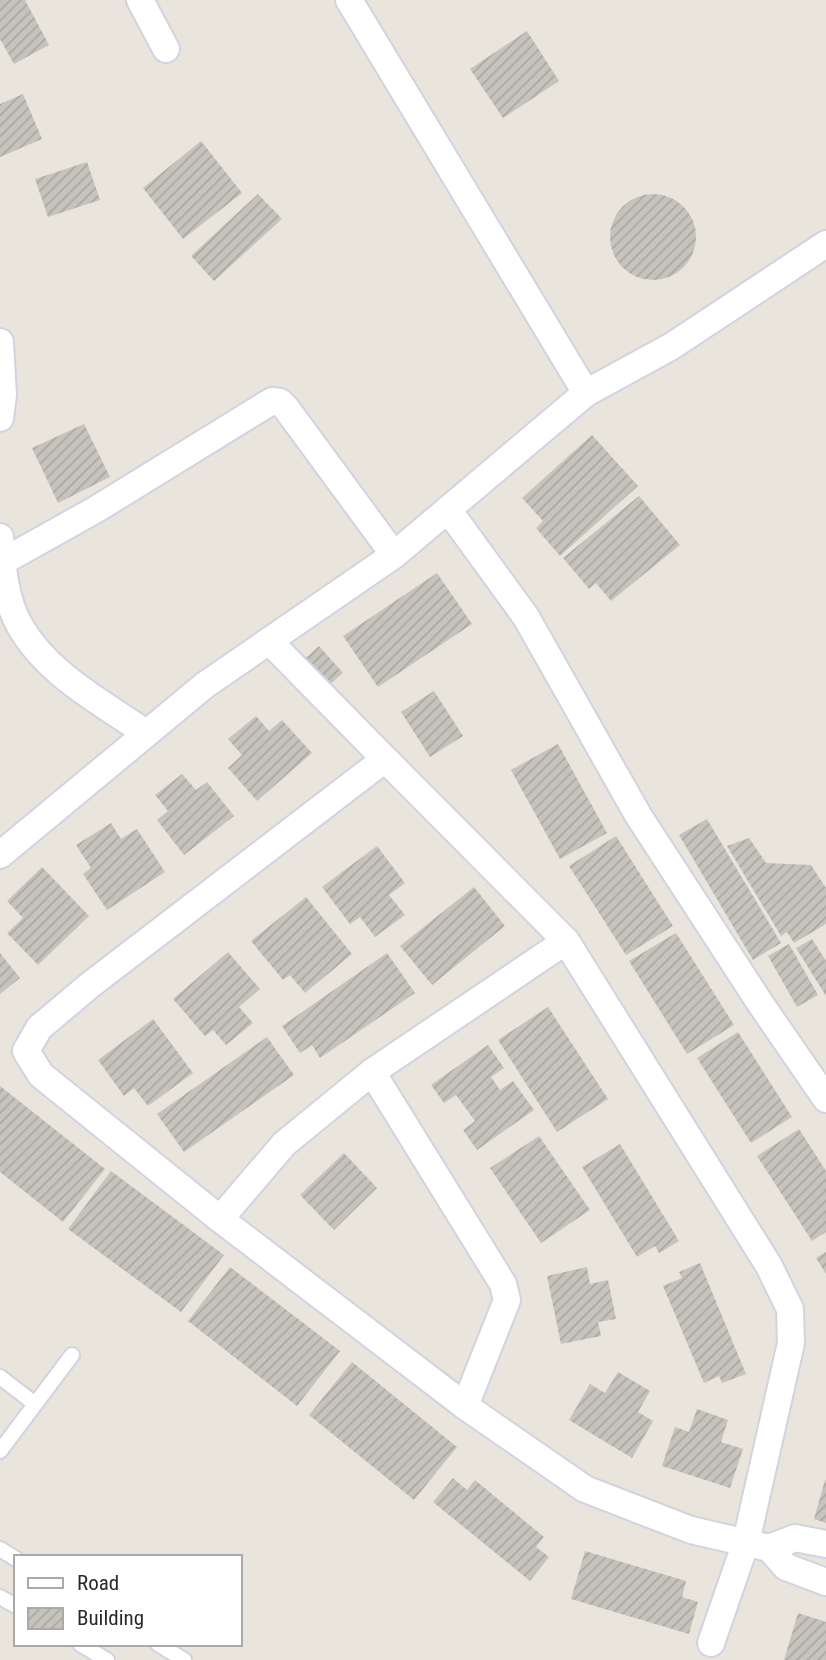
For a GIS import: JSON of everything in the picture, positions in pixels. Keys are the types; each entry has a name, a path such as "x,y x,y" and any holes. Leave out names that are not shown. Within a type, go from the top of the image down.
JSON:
{"street":[{"path":"140,0 166,49"},
{"path":"349,0 586,393"},
{"path":"0,855 205,685 394,555 586,393 672,346 826,244"},
{"path":"0,342 1,403"},
{"path":"146,733 78,687 45,657 19,625 1,549 95,510 272,401 280,402 286,408 394,555"},
{"path":"449,511 526,617 638,815 760,1003 826,1098"},
{"path":"268,641 566,941 769,1266 790,1309 792,1343 757,1545 712,1643"},
{"path":"384,759 90,985 39,1028 26,1051 41,1075 220,1219 465,1406 585,1489 691,1530 757,1545 795,1538 826,1544"},
{"path":"220,1219 284,1144 372,1072 566,941"},
{"path":"372,1072 503,1284 507,1300 465,1406"},
{"path":"757,1545 786,1567 826,1582"}],"lane":[{"path":"0,1451 72,1355"},
{"path":"0,1377 35,1404"},
{"path":"83,1646 107,1660"},
{"path":"161,1646 184,1660"}],"building":[{"path":"0,0 25,0 49,45 14,64 0,39"},
{"path":"527,31 559,81 503,118 470,69"},
{"path":"23,94 42,139 0,157 0,104"},
{"path":"201,141 242,193 183,239 143,188"},
{"path":"87,162 100,200 48,217 35,179"},
{"path":"258,194 282,219 214,281 191,256"},
{"path":"653,194 670,197 684,206 693,220 696,237 693,254 684,268 670,277 653,280 636,277 622,268 613,254 610,237 613,220 622,206 636,197"},
{"path":"84,424 110,477 58,503 32,448"},
{"path":"592,435 638,486 560,556 536,528 543,521 522,498"},
{"path":"639,496 680,545 611,601 596,583 589,589 563,558"},
{"path":"437,573 472,624 378,687 343,636"},
{"path":"319,646 343,673 329,685 306,658"},
{"path":"434,691 463,736 430,757 401,712"},
{"path":"256,716 269,731 282,720 312,753 257,801 228,768 242,755 228,739"},
{"path":"558,744 607,833 560,859 511,770"},
{"path":"182,774 196,790 207,782 234,816 184,855 157,820 168,811 155,795"},
{"path":"707,819 781,943 753,960 679,835"},
{"path":"111,823 121,839 137,829 165,872 107,910 83,874 91,868 76,845"},
{"path":"616,836 673,926 626,955 569,866"},
{"path":"749,838 766,863 811,865 826,888 826,924 794,943 787,932 781,936 727,846"},
{"path":"377,846 405,883 389,895 405,915 375,937 360,917 350,924 322,887"},
{"path":"42,867 89,916 38,965 7,933 23,918 7,901"},
{"path":"474,887 505,926 432,985 400,946"},
{"path":"306,897 352,954 305,993 290,975 283,980 251,941"},
{"path":"676,933 734,1025 687,1054 629,961"},
{"path":"812,939 826,961 826,996 796,948"},
{"path":"789,944 818,995 797,1007 768,956"},
{"path":"228,952 260,989 239,1007 253,1023 226,1045 213,1030 205,1036 173,999"},
{"path":"0,953 20,978 0,994"},
{"path":"387,953 415,993 320,1058 312,1045 300,1053 282,1026"},
{"path":"548,1007 608,1099 557,1132 498,1040"},
{"path":"153,1019 193,1073 148,1106 134,1088 124,1096 98,1060"},
{"path":"738,1032 792,1117 751,1143 697,1058"},
{"path":"267,1037 294,1075 184,1152 157,1114"},
{"path":"488,1045 504,1068 491,1077 500,1090 513,1081 534,1110 477,1150 463,1130 475,1121 456,1095 444,1103 431,1085"},
{"path":"0,1086 105,1169 63,1222 0,1172"},
{"path":"799,1129 826,1171 826,1232 812,1241 757,1156"},
{"path":"539,1136 590,1210 541,1243 490,1168"},
{"path":"620,1144 679,1241 659,1253 655,1246 637,1257 582,1167"},
{"path":"344,1153 377,1188 334,1230 300,1195"},
{"path":"111,1171 224,1255 181,1312 68,1229"},
{"path":"826,1252 826,1274 816,1258"},
{"path":"700,1263 746,1374 722,1383 719,1376 704,1383 663,1286 682,1278 679,1272"},
{"path":"230,1267 340,1351 297,1406 188,1321"},
{"path":"587,1267 590,1284 608,1280 616,1319 598,1322 601,1336 561,1344 547,1276"},
{"path":"352,1362 457,1447 414,1500 309,1415"},
{"path":"618,1372 650,1391 638,1412 653,1421 632,1458 569,1420 590,1384 605,1393"},
{"path":"697,1409 728,1420 721,1442 743,1449 730,1488 662,1466 675,1427 689,1432"},
{"path":"453,1478 467,1490 475,1480 544,1537 536,1547 549,1557 530,1581 433,1502"},
{"path":"826,1480 826,1523 814,1519"},
{"path":"585,1551 686,1581 682,1597 698,1602 689,1634 571,1599"},
{"path":"798,1613 826,1622 826,1660 784,1660"}]}
